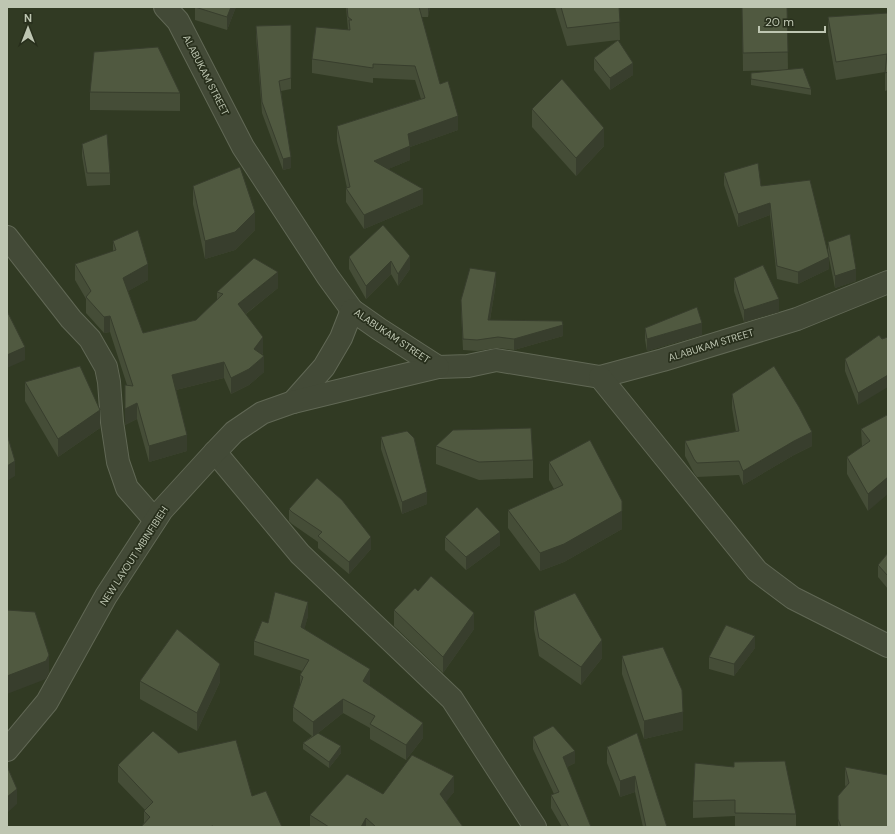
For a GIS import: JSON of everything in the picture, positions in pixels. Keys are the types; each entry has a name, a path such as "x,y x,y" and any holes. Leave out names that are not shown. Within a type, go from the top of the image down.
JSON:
{"street":[{"name":"ALABUKAM STREET","path":"174,12 243,147 328,277 352,310 438,367 468,366 496,360 600,377 663,360 797,319 888,282"},
{"path":"7,237 71,319 90,338 106,367 118,462 127,488 155,520"},
{"path":"293,402 324,367 342,338 352,310"},
{"name":"NEW LAYOUT MBINFIBIEH","path":"7,750 46,702 106,596 162,510 234,432 262,413 293,402 438,367"},
{"path":"600,377 757,571 793,598 888,646"},
{"path":"215,452 300,554 452,699 535,827"}],"building":[{"path":"195,7 231,7 227,17"},
{"path":"347,7 419,7 440,84 448,81 458,116 408,134 410,146 374,161 423,189 364,215 346,188 350,187 337,126 425,98 415,66 373,64 373,68 312,59 316,27 350,30 349,20 352,20 348,17"},
{"path":"561,7 619,7 620,22 567,28"},
{"path":"742,7 787,7 788,52 743,53"},
{"path":"888,13 888,72 885,73 887,54 836,62 828,17"},
{"path":"291,25 291,78 279,81 291,157 283,159 262,102 256,26"},
{"path":"618,40 633,63 610,78 594,58"},
{"path":"158,47 180,93 90,92 94,52"},
{"path":"803,68 811,89 751,79 751,73"},
{"path":"562,79 604,128 576,158 532,109"},
{"path":"107,134 110,173 87,173 82,144"},
{"path":"758,163 761,186 810,180 829,257 798,272 777,266 770,203 738,214 724,173"},
{"path":"240,167 255,212 235,232 205,241 193,186"},
{"path":"383,225 410,256 398,274 391,261 366,286 349,257"},
{"path":"138,230 148,264 123,278 143,333 196,320 223,294 217,292 254,258 278,272 238,304 263,337 254,349 264,356 249,369 231,378 224,362 172,375 187,435 149,446 137,403 125,409 125,385 133,386 110,316 104,317 86,297 91,291 75,264 116,250 113,241"},
{"path":"850,234 856,269 835,276 828,242"},
{"path":"763,265 779,299 744,310 734,278"},
{"path":"470,268 496,272 488,320 562,321 563,325 514,339 498,337 477,340 463,339 461,300"},
{"path":"697,307 702,323 647,339 645,328"},
{"path":"7,311 25,347 7,355"},
{"path":"879,335 882,339 888,337 888,375 858,393 845,359"},
{"path":"80,366 100,410 58,439 25,382"},
{"path":"774,366 799,407 812,432 743,471 739,461 697,463 685,441 739,431 732,394"},
{"path":"887,415 888,477 868,494 847,457 870,441 861,429"},
{"path":"531,428 533,460 479,462 436,446 453,430"},
{"path":"407,431 414,438 427,492 402,502 381,437"},
{"path":"7,434 15,461 7,466"},
{"path":"590,440 622,501 622,511 564,544 540,553 508,510 563,485 549,462"},
{"path":"317,478 342,500 371,537 349,562 318,536 322,532 289,509"},
{"path":"477,507 500,532 466,557 445,537"},
{"path":"888,553 888,576 878,565"},
{"path":"431,576 474,613 443,657 394,610 415,588 418,591"},
{"path":"275,592 308,602 301,627 370,669 363,681 423,723 406,745 370,724 375,716 343,699 313,722 293,707 303,677 300,675 309,660 254,641 262,621 268,623"},
{"path":"575,593 602,640 581,667 539,638 534,611"},
{"path":"7,610 35,612 49,655 46,661 7,676"},
{"path":"726,625 755,636 734,664 709,657"},
{"path":"177,629 220,664 197,713 140,681"},
{"path":"663,647 682,690 683,712 644,721 622,656"},
{"path":"553,726 575,751 563,757 591,827 569,827 551,795 559,792 533,737"},
{"path":"153,731 178,753 236,740 252,796 266,791 282,827 141,827 150,817 144,811 153,802 118,765"},
{"path":"318,733 341,746 329,762 303,743"},
{"path":"637,733 667,827 646,827 635,776 620,781 607,747"},
{"path":"412,755 454,776 440,794 463,827 376,827 366,818 361,827 329,827 310,815 347,774 383,794"},
{"path":"785,761 796,814 735,813 735,800 693,801 695,763 734,767 734,762"},
{"path":"7,766 17,789 7,797"},
{"path":"845,767 888,775 888,827 841,827 838,819 838,796 849,783"}]}
